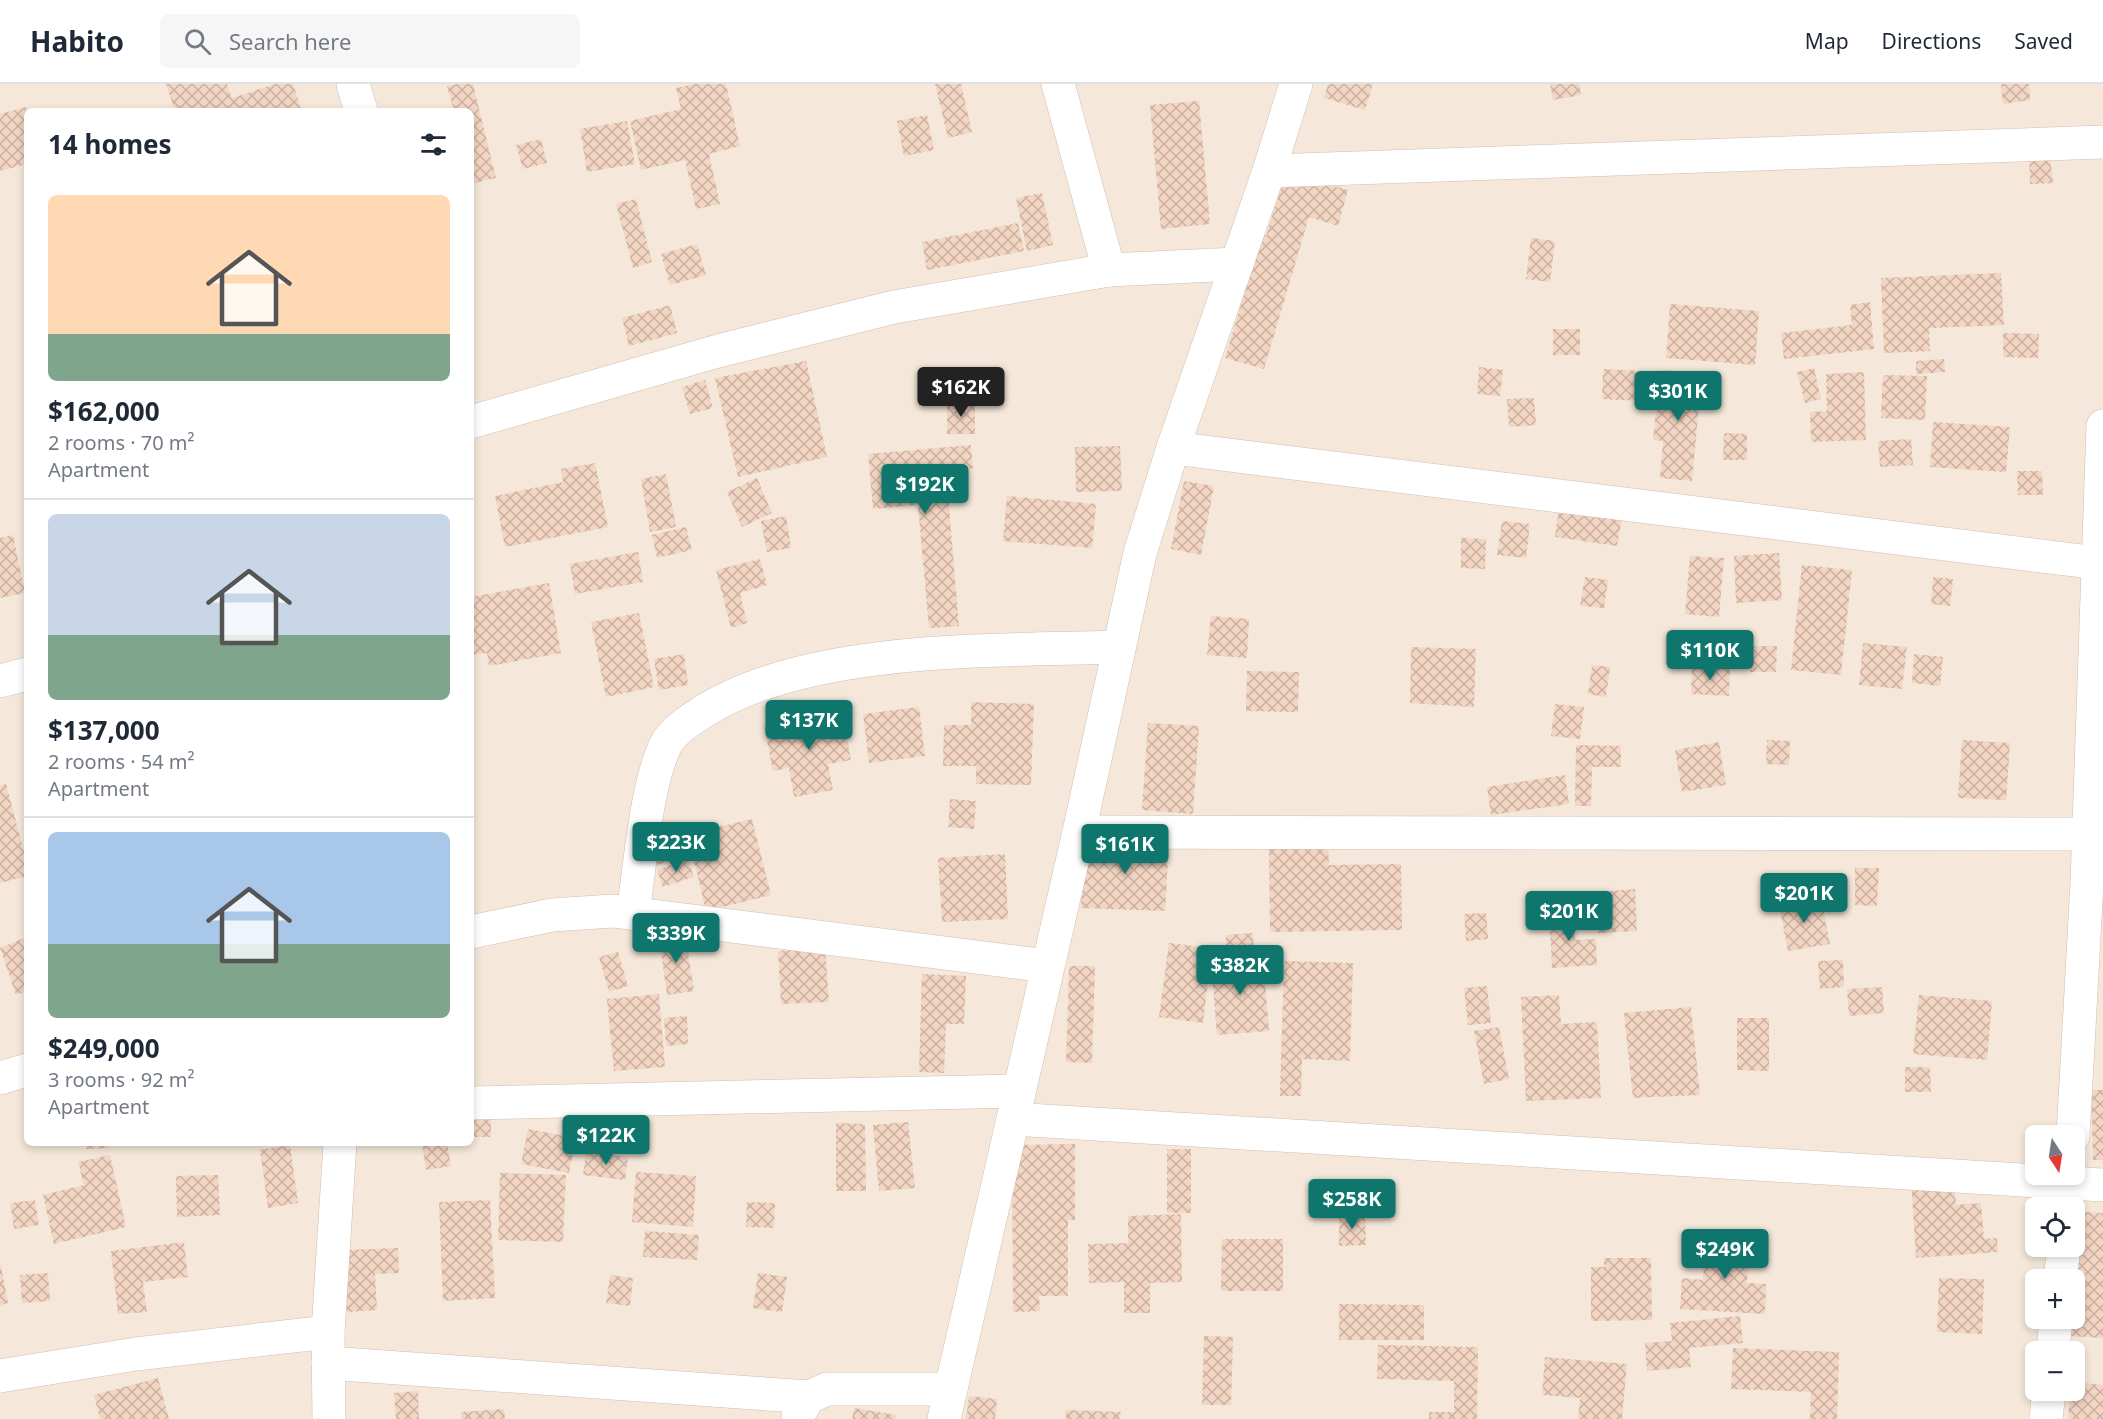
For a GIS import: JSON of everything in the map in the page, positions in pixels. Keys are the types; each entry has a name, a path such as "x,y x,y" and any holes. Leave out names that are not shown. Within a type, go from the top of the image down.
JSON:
{"street":[{"path":"353,84 360,108"},
{"path":"1058,84 1109,270"},
{"path":"0,1376 136,1354 328,1347 803,1408 827,1389 948,1404 1079,832 1140,553 1173,448 1269,171 1296,84"},
{"path":"1269,171 2103,142"},
{"path":"474,421 718,351 894,307 1109,270 1237,264"},
{"path":"2074,1125 2095,883 2088,834 2103,426"},
{"path":"1173,448 2098,563"},
{"path":"633,914 654,777 667,742 686,723 721,700 771,681 819,668 905,657 1118,647"},
{"path":"0,681 24,675"},
{"path":"1079,832 2088,834"},
{"path":"474,931 552,915 588,911 633,914 1047,966"},
{"path":"0,1078 24,1071"},
{"path":"474,1103 1016,1105 2070,1188 2103,1185"},
{"path":"329,1419 328,1347 340,1146"},
{"path":"2046,1419 2048,1401"}],"shaded area":[{"path":"0,84 2103,84 2103,1419 0,1419"}],"building":[{"path":"166,84 227,84 232,98 275,84 293,84 301,108 174,108"},
{"path":"473,84 496,178 474,183 474,108 453,108 447,86"},
{"path":"694,84 726,84 740,146 709,154 720,204 696,209 685,160 641,170 630,121 681,109 676,88"},
{"path":"935,84 961,84 972,132 948,138"},
{"path":"1328,84 1373,84 1365,110 1324,98"},
{"path":"1550,84 1579,84 1581,95 1553,100"},
{"path":"2001,84 2029,84 2030,100 2003,104"},
{"path":"1199,101 1210,224 1161,229 1150,105"},
{"path":"26,107 24,108 24,165 0,171 0,114"},
{"path":"927,115 934,150 904,156 897,121"},
{"path":"627,121 635,164 587,172 580,129"},
{"path":"541,139 547,163 523,169 516,145"},
{"path":"2050,155 2053,183 2030,184 2029,156"},
{"path":"1286,172 1348,190 1338,226 1309,217 1264,369 1225,358 1262,235 1266,236"},
{"path":"1042,193 1053,245 1027,251 1016,198"},
{"path":"636,199 652,262 633,268 616,204"},
{"path":"1018,223 1024,251 927,270 922,242"},
{"path":"1531,238 1555,241 1550,282 1526,279"},
{"path":"697,244 706,275 670,285 661,254"},
{"path":"2001,273 2004,325 1929,328 1930,351 1884,353 1881,278"},
{"path":"1870,302 1874,349 1784,359 1781,333 1852,325 1850,305"},
{"path":"1670,304 1759,311 1755,365 1666,358"},
{"path":"670,305 677,333 629,346 622,318"},
{"path":"1553,329 1580,329 1580,355 1553,355"},
{"path":"2003,333 2039,334 2038,358 2003,357"},
{"path":"1944,359 1945,372 1916,374 1916,361"},
{"path":"806,361 827,457 738,477 715,378"},
{"path":"1479,367 1503,370 1500,396 1477,394"},
{"path":"1814,368 1821,399 1805,403 1797,372"},
{"path":"1603,369 1644,371 1643,401 1602,399"},
{"path":"949,370 978,372 975,398 948,396"},
{"path":"1660,370 1702,373 1692,481 1660,478 1663,441 1653,440"},
{"path":"1864,372 1866,440 1811,442 1810,412 1827,411 1826,374"},
{"path":"1883,375 1927,376 1925,420 1881,418"},
{"path":"705,380 713,408 690,414 682,387"},
{"path":"1534,398 1536,425 1509,427 1507,399"},
{"path":"947,401 975,401 975,434 947,434"},
{"path":"1933,422 2010,427 2006,472 1930,467"},
{"path":"1724,433 1747,434 1747,460 1723,460"},
{"path":"1911,439 1913,465 1880,467 1878,441"},
{"path":"971,445 973,468 946,471 959,626 929,628 918,505 873,509 868,454"},
{"path":"1120,446 1122,491 1076,492 1075,447"},
{"path":"595,463 608,527 505,547 495,496 563,482 561,469"},
{"path":"2017,471 2042,471 2043,495 2018,495"},
{"path":"666,474 676,527 650,532 641,479"},
{"path":"757,478 772,513 742,527 727,492"},
{"path":"1184,481 1214,486 1201,555 1171,549"},
{"path":"1007,496 1096,504 1092,548 1003,541"},
{"path":"1559,509 1622,518 1617,546 1555,537"},
{"path":"786,516 791,548 767,552 761,521"},
{"path":"1502,521 1530,524 1526,558 1497,555"},
{"path":"686,527 692,550 657,558 652,535"},
{"path":"13,535 24,593 0,598 0,538"},
{"path":"1461,538 1486,539 1485,569 1461,568"},
{"path":"638,552 643,582 575,594 570,564"},
{"path":"1779,553 1782,600 1736,603 1734,556"},
{"path":"1690,556 1724,558 1719,617 1685,614"},
{"path":"760,559 767,585 740,593 747,623 731,628 716,570"},
{"path":"1802,565 1852,570 1841,675 1791,670"},
{"path":"1585,577 1608,580 1604,608 1580,606"},
{"path":"1933,577 1953,579 1950,606 1931,604"},
{"path":"549,583 561,653 489,666 487,653 474,655 474,596"},
{"path":"639,613 654,687 606,697 591,622"},
{"path":"1211,616 1249,619 1247,658 1207,655"},
{"path":"1863,643 1907,647 1902,689 1859,685"},
{"path":"1751,646 1777,646 1776,672 1750,672"},
{"path":"1411,647 1476,649 1474,707 1410,703"},
{"path":"684,654 688,685 659,690 654,659"},
{"path":"1914,654 1943,657 1940,686 1912,683"},
{"path":"1592,665 1610,667 1606,697 1588,694"},
{"path":"1692,666 1730,668 1729,696 1691,694"},
{"path":"1247,671 1299,672 1298,712 1246,711"},
{"path":"971,702 1034,704 1031,785 976,784 976,766 943,766 944,725 971,725"},
{"path":"1555,704 1584,707 1580,739 1551,736"},
{"path":"919,707 925,756 869,763 863,714"},
{"path":"842,712 851,760 828,764 833,790 794,797 789,768 773,771 764,726"},
{"path":"1148,723 1199,726 1193,814 1142,810"},
{"path":"1767,740 1790,741 1789,765 1766,764"},
{"path":"1962,740 2010,743 2006,800 1958,798"},
{"path":"1719,742 1726,785 1682,792 1675,750"},
{"path":"1576,745 1621,746 1621,767 1592,767 1591,806 1575,806"},
{"path":"1565,775 1569,804 1491,815 1487,787"},
{"path":"6,784 24,852 24,877 0,883 0,786"},
{"path":"950,799 976,801 974,829 948,827"},
{"path":"752,819 771,895 706,911 693,856 652,866 647,844"},
{"path":"1084,839 1169,843 1165,911 1081,908"},
{"path":"1328,847 1329,865 1401,864 1402,930 1270,932 1269,849"},
{"path":"1005,854 1008,919 942,922 938,858"},
{"path":"688,859 694,877 663,887 657,870"},
{"path":"1855,868 1879,868 1877,906 1855,905"},
{"path":"1635,889 1637,931 1598,933 1595,892"},
{"path":"1821,898 1830,944 1788,951 1779,905"},
{"path":"1573,909 1575,940 1596,939 1597,965 1552,968 1549,910"},
{"path":"1486,913 1488,939 1466,941 1464,914"},
{"path":"685,933 694,991 667,995 659,937"},
{"path":"1253,933 1254,954 1226,956 1226,935"},
{"path":"24,938 24,992 16,995 0,948"},
{"path":"1169,943 1212,948 1203,1023 1159,1017"},
{"path":"825,948 829,1002 781,1004 778,951"},
{"path":"618,952 628,986 609,992 599,957"},
{"path":"1263,956 1269,1031 1217,1035 1211,961"},
{"path":"1843,960 1844,987 1820,989 1818,961"},
{"path":"1284,961 1353,963 1350,1061 1302,1059 1301,1096 1280,1096"},
{"path":"1069,966 1095,966 1092,1063 1066,1062"},
{"path":"922,974 966,976 964,1024 946,1024 944,1073 919,1072"},
{"path":"1487,986 1491,1023 1468,1025 1464,988"},
{"path":"1882,987 1884,1013 1849,1016 1847,989"},
{"path":"659,994 665,1067 614,1071 607,999"},
{"path":"1559,995 1561,1024 1597,1022 1601,1098 1526,1101 1521,997"},
{"path":"1919,995 1992,1001 1987,1060 1913,1054"},
{"path":"1691,1007 1700,1095 1633,1098 1624,1013"},
{"path":"687,1016 688,1044 666,1046 664,1018"},
{"path":"1737,1018 1769,1018 1769,1071 1737,1070"},
{"path":"1499,1027 1509,1079 1484,1084 1474,1031"},
{"path":"1905,1067 1930,1067 1931,1092 1905,1092"},
{"path":"2091,1090 2103,1090 2103,1160 2093,1160"},
{"path":"474,1117 491,1118 491,1137 474,1137"},
{"path":"908,1122 915,1188 879,1191 873,1125"},
{"path":"836,1123 865,1124 866,1191 836,1191"},
{"path":"528,1129 576,1138 569,1173 521,1164"},
{"path":"1075,1144 1075,1220 1068,1220 1068,1296 1039,1296 1040,1311 1013,1312 1012,1145"},
{"path":"86,1146 110,1146 110,1148 86,1149"},
{"path":"290,1146 298,1203 268,1208 260,1150"},
{"path":"422,1146 448,1146 451,1166 426,1170"},
{"path":"1167,1149 1191,1149 1191,1213 1167,1213"},
{"path":"586,1152 628,1157 625,1180 583,1175"},
{"path":"110,1155 126,1227 54,1244 43,1195 84,1185 78,1162"},
{"path":"636,1172 696,1176 693,1227 632,1222"},
{"path":"500,1173 566,1175 563,1242 498,1240"},
{"path":"218,1175 220,1215 177,1217 176,1176"},
{"path":"1954,1176 1956,1205 1981,1203 1984,1239 1997,1238 1998,1252 1916,1258 1911,1180"},
{"path":"2060,1195 2085,1196 2085,1197 2060,1197"},
{"path":"35,1200 39,1225 14,1229 10,1203"},
{"path":"490,1200 495,1298 443,1301 439,1202"},
{"path":"747,1202 775,1203 774,1228 746,1227"},
{"path":"2085,1212 2103,1213 2103,1338 2052,1335 2052,1329 2085,1329 2085,1269 2074,1269 2074,1257 2085,1257"},
{"path":"1181,1214 1182,1282 1150,1283 1150,1313 1124,1313 1124,1282 1089,1283 1088,1244 1128,1243 1128,1216"},
{"path":"1365,1214 1366,1245 1339,1246 1339,1215"},
{"path":"645,1231 699,1235 697,1260 643,1257"},
{"path":"1706,1236 1750,1238 1747,1283 1766,1284 1765,1314 1680,1309 1682,1278 1703,1280"},
{"path":"1222,1239 1283,1239 1283,1291 1221,1291"},
{"path":"184,1242 188,1277 143,1282 147,1312 118,1314 111,1251"},
{"path":"398,1248 399,1273 375,1274 377,1310 347,1312 344,1250"},
{"path":"1604,1258 1651,1258 1652,1320 1591,1321 1591,1267 1604,1267"},
{"path":"0,1261 8,1303 0,1305"},
{"path":"48,1273 50,1301 22,1303 20,1275"},
{"path":"758,1273 787,1277 782,1312 753,1308"},
{"path":"610,1275 633,1278 630,1306 606,1303"},
{"path":"1939,1278 1984,1279 1982,1334 1937,1332"},
{"path":"1339,1304 1424,1305 1424,1340 1339,1340"},
{"path":"1740,1316 1743,1343 1689,1348 1691,1367 1647,1371 1645,1343 1672,1341 1670,1323"},
{"path":"1204,1336 1233,1337 1231,1405 1202,1405"},
{"path":"1378,1345 1478,1347 1477,1419 1429,1419 1429,1412 1454,1412 1454,1381 1377,1379"},
{"path":"1733,1348 1839,1352 1837,1419 1810,1419 1811,1392 1731,1389"},
{"path":"1545,1357 1627,1364 1622,1419 1578,1419 1580,1398 1542,1395"},
{"path":"158,1378 169,1419 100,1419 94,1395"},
{"path":"2085,1383 2103,1385 2103,1419 2068,1419 2069,1401 2085,1401"},
{"path":"418,1391 419,1419 396,1419 394,1393"},
{"path":"969,1396 997,1399 995,1419 966,1419"},
{"path":"854,1408 896,1415 895,1419 852,1419"},
{"path":"504,1409 505,1419 461,1419 461,1412"},
{"path":"1066,1410 1121,1412 1120,1419 1066,1419"}]}
